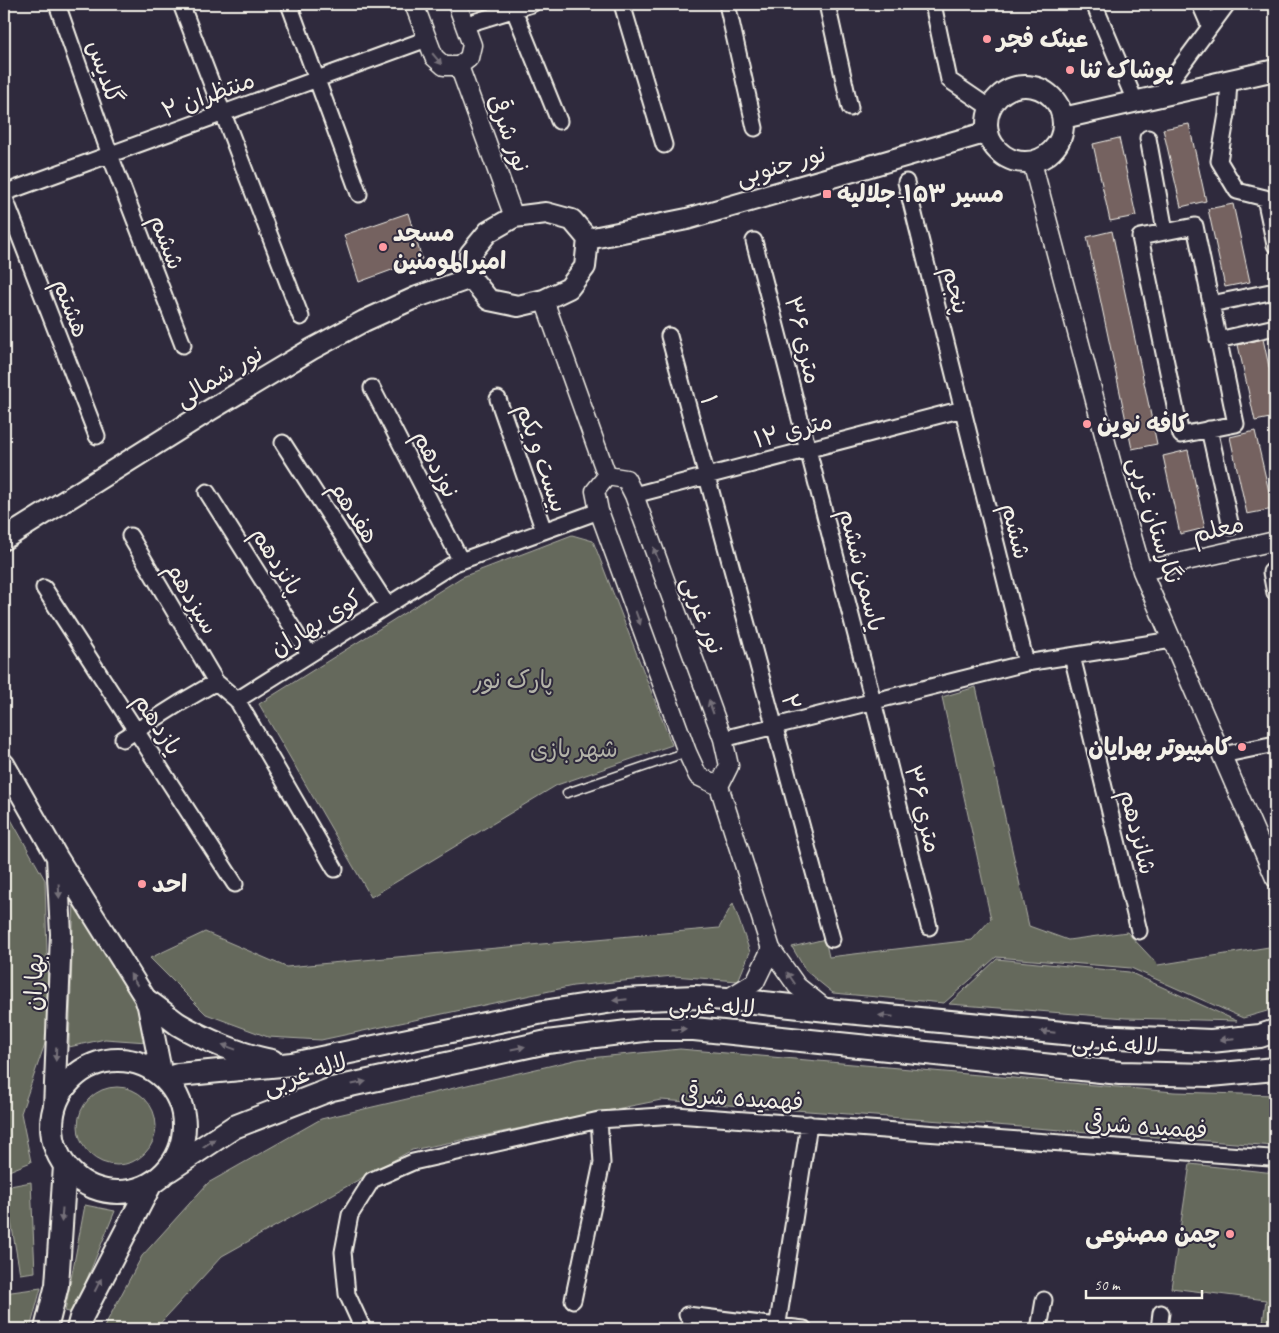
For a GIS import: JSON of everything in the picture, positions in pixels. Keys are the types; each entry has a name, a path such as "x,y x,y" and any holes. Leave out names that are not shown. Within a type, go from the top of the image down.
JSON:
{"main road":[{"path":"1063,118 1275,70"},
{"path":"1017,86 1030,86 1041,89 1051,96 1059,106 1063,118 1063,130 1056,146 1043,158 1032,162 1020,162 999,152 992,143 988,132 987,120 990,108 997,98 1017,86"},
{"name":"نور جنوبی","path":"588,239 687,219 988,132"},
{"path":"546,213 572,220 588,239 585,267 569,288 544,300 518,306 489,300 471,278 470,254 488,232 514,217 546,213"},
{"name":"نور شمالی","path":"4,539 210,410 312,349 364,321 417,297 471,278"},
{"name":"بهاران","path":"4,764 57,857 147,1001 163,1077"},
{"name":"بهاران","path":"54,1109 61,934 57,857"},
{"name":"لاله غربی","path":"163,1077 292,1064 543,1012 620,1000 695,997 727,999 1094,1036 1210,1041 1260,1036 1275,1031"},
{"path":"147,1001 178,1024 207,1039 261,1059 292,1064"},
{"name":"لاله غربی","path":"168,1170 234,1127 332,1089 547,1042 652,1029 694,1029 1120,1073 1211,1075 1275,1069"},
{"path":"122,1060 144,1064 163,1077 176,1092 183,1112 184,1132 179,1152 168,1170 150,1185 132,1191 113,1192 95,1188 78,1179 65,1166 56,1148 52,1129 54,1109 64,1088 79,1072 100,1062 122,1060"},
{"path":"46,1329 57,1285 65,1166"},
{"path":"78,1329 81,1318 150,1185"}],"street":[{"name":"گلدیس","path":"57,4 110,155"},
{"path":"181,4 300,318"},
{"path":"289,4 359,194"},
{"path":"414,4 434,57 444,66 459,66 468,58 472,45 457,4"},
{"path":"622,4 664,145"},
{"path":"728,4 755,128"},
{"path":"827,4 850,108"},
{"path":"933,4 950,80 990,108"},
{"path":"1094,4 1135,101"},
{"path":"1200,4 1210,27"},
{"path":"1159,96 1227,4"},
{"path":"464,25 523,6 559,121"},
{"name":"منتظران ۲","path":"4,195 427,39"},
{"name":"نور شرقی","path":"459,66 514,217"},
{"path":"1229,81 1227,114 1219,161 1237,191 1265,198 1275,245"},
{"path":"1148,138 1165,231"},
{"name":"ششم","path":"110,155 183,345"},
{"name":"نگارستان غربی","path":"1032,162 1142,572 1275,878"},
{"name":"پنجم","path":"906,182 963,409"},
{"name":"هشتم","path":"4,195 97,436"},
{"path":"1194,226 1211,304 1236,424 1181,435 1140,237 1194,226"},
{"name":"۳۶ متری","path":"754,241 808,450"},
{"path":"1211,304 1275,291"},
{"path":"544,300 607,476 595,491 599,511 687,752 698,776 719,786 771,949 797,986 827,1010"},
{"path":"1218,340 1275,327"},
{"name":"۱","path":"669,336 707,476"},
{"name":"نوزدهم","path":"372,388 461,561"},
{"name":"بیست و یکم","path":"498,399 544,531"},
{"name":"ششم","path":"963,409 1026,663"},
{"name":"۱۲ متری","path":"634,495 963,409"},
{"path":"1210,429 1230,527"},
{"name":"هفدهم","path":"283,442 387,605"},
{"name":"یاسمن ششم","path":"808,450 873,702"},
{"name":"نور غربی","path":"607,476 626,479 634,495 723,740 729,766 719,786"},
{"name":"۲","path":"707,476 832,939"},
{"name":"پانزدهم","path":"207,492 309,654"},
{"name":"کوی بهاران","path":"237,700 455,563 599,511"},
{"name":"سیزدهم","path":"130,536 216,682 237,700"},
{"name":"معلم","path":"1142,572 1275,540"},
{"path":"1271,572 1275,593"},
{"name":"یازدهم","path":"44,588 129,735 235,884"},
{"path":"723,740 1026,663 1172,640"},
{"name":"شانزدهم","path":"1072,656 1139,931"},
{"path":"129,735 216,682"},
{"path":"237,700 335,869"},
{"name":"۳۶ متری","path":"873,702 929,927"},
{"path":"1222,755 1275,744"},
{"path":"727,999 755,982 771,949"},
{"name":"فهمیده شرقی","path":"363,1329 347,1294 343,1252 350,1215 372,1180 413,1162 599,1120 676,1114 1260,1157 1275,1160"},
{"path":"573,1300 602,1163 599,1120"},
{"path":"778,1328 809,1124"},
{"path":"1039,1329 1044,1300"},
{"path":"1159,1329 1161,1312"},
{"path":"687,1315 778,1328 804,1329"}],"lane":[{"path":"567,793 687,752"}],"green space":[{"name":"پارک نور","path":"572,535 593,541 672,745 557,785 371,897 259,704 462,577"},
{"path":"976,687 1029,926 1068,940 1127,932 1158,965 1275,946 1274,1009 1243,1018 1131,968 996,957 944,1003 833,993 806,971 792,947 825,939 829,957 972,940 991,919 942,697"},
{"path":"8,814 45,880 49,1032 21,1113 31,1162 4,1173 4,816"},
{"path":"74,897 138,1005 147,1042 105,1039 69,1047"},
{"path":"733,903 750,952 738,981 673,976 573,986 321,1040 268,1037 206,1014 150,958 205,932 286,967 719,928"},
{"path":"997,959 1129,972 1237,1021 1126,1018 949,1004"},
{"path":"680,1049 1174,1092 1275,1095 1275,1146 661,1100 412,1150 222,1256 155,1329 103,1329 142,1256 208,1183 321,1119 579,1059"},
{"path":"117,1087 132,1090 145,1098 153,1111 156,1126 153,1141 145,1154 132,1162 117,1165 102,1162 89,1154 81,1141 78,1126 81,1111 89,1098 102,1090"},
{"path":"1190,1164 1275,1173 1275,1329 1262,1329 1266,1300 1171,1288"},
{"path":"31,1182 35,1272 20,1274 5,1187"},
{"path":"85,1205 115,1211 73,1313 65,1311"},
{"path":"41,1288 30,1329 4,1329 4,1293"}],"building":[{"path":"1189,124 1206,201 1181,207 1163,129"},
{"path":"1119,138 1136,216 1110,221 1093,144"},
{"path":"1233,204 1250,282 1225,287 1208,209"},
{"name":"مسجد امیرالمومنین","path":"408,213 422,259 359,282 344,235"},
{"path":"1112,231 1157,444 1132,449 1087,237"},
{"path":"1263,339 1275,394 1275,417 1255,421 1238,345"},
{"path":"1255,431 1273,509 1247,514 1230,437"},
{"path":"1188,450 1205,528 1180,534 1163,456"}],"place":[{"name":"عینک فجر","path":"987,39"},
{"name":"پوشاک ثنا","path":"1070,70"},
{"name":"مسیر ۱۵۳-جلالیه","path":"827,194"},
{"name":"مسجد امیرالمومنین","path":"383,247"},
{"name":"کافه نوین","path":"1087,424"},
{"name":"کامپیوتر بهرایان","path":"1242,747"},
{"name":"احد","path":"142,884"},
{"name":"چمن مصنوعی","path":"1230,1234"}],"park label":[{"name":"شهر بازی","path":"574,749"}]}
